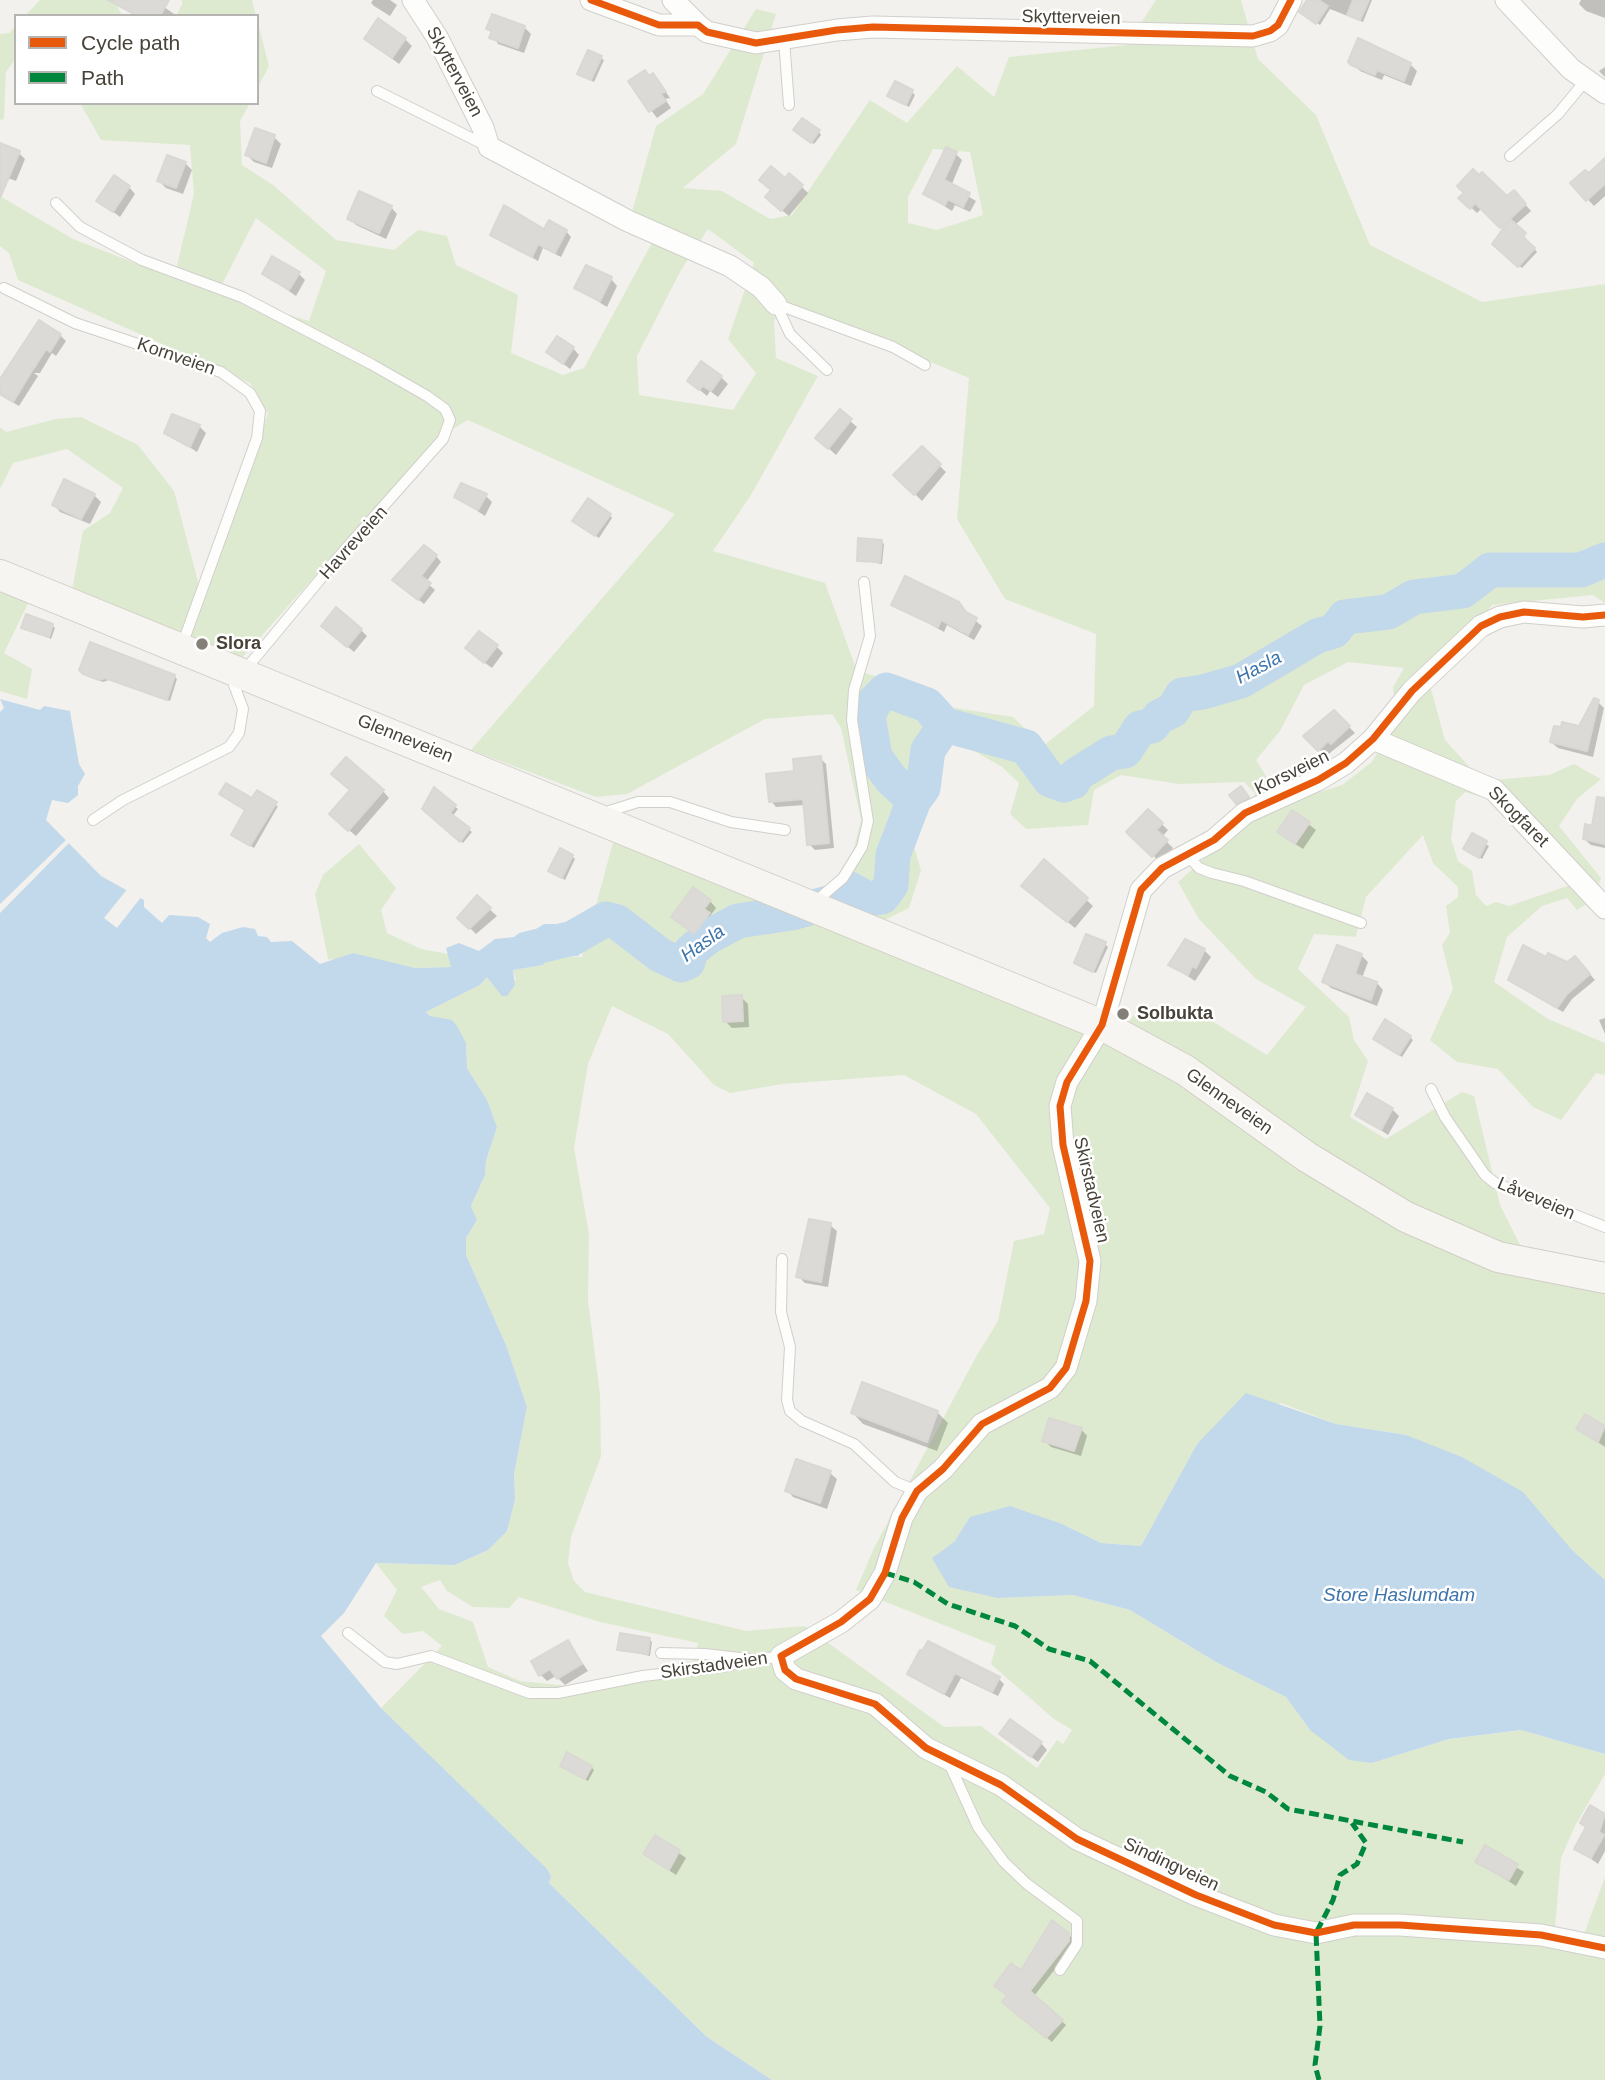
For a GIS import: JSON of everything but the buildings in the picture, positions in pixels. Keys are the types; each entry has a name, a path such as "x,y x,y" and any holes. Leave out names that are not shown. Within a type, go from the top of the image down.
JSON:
{"main road":[{"name":"Glenneveien","path":"0,575 1102,1025 1185,1070 1307,1157 1406,1217 1498,1257 1605,1278"}],"street":[{"name":"Skytterveien","path":"413,0 437,37 483,128 489,147 628,221 730,266 761,287 776,304"},
{"name":"Skytterveien","path":"591,0 659,25 698,25 708,32 739,41 783,40 836,30 873,27 1253,36 1270,31 1278,25 1291,0"},
{"path":"673,0 698,25"},
{"path":"1506,0 1537,35 1586,80 1605,93"},
{"name":"Korsveien","path":"1102,1025 1141,890 1162,869 1189,857 1245,813 1318,780 1346,763 1373,739 1412,691 1469,635 1489,622 1524,612 1583,617 1605,615"},
{"name":"Skogfaret","path":"1373,739 1494,790 1605,908"},
{"name":"Skirstadveien","path":"780,1656 841,1622 874,1595 885,1573 902,1518 917,1491 943,1469 982,1424 1050,1388 1070,1359 1086,1301 1090,1261 1063,1145 1060,1106 1066,1082 1102,1025"},
{"name":"Sindingveien","path":"780,1656 785,1670 796,1679 866,1699 884,1709 913,1738 947,1761 1001,1785 1097,1849 1196,1895 1275,1925 1316,1933 1354,1925 1400,1925 1541,1935 1605,1948"}],"lane":[{"path":"783,40 789,104"},
{"path":"1510,156 1558,114 1586,80"},
{"name":"Skytterveien","path":"377,91 489,147"},
{"name":"Havreveien","path":"56,203 80,227 99,238 164,270 243,298 320,335 445,409 450,421 443,439 250,664 239,671"},
{"name":"Kornveien","path":"4,288 75,323 221,372 250,393 260,411 257,438 181,648"},
{"name":"Skytterveien","path":"776,304 790,334 827,370"},
{"path":"776,304 893,347 925,365"},
{"path":"809,905 832,890 843,878 862,847 868,821 852,720 854,690 870,636 864,582"},
{"path":"93,820 123,800 229,747 239,733 243,709 230,674 239,671"},
{"path":"604,820 606,812 638,802 670,802 731,822 785,830"},
{"path":"1189,857 1199,868 1244,881 1360,923"},
{"name":"Låveveien","path":"1431,1089 1445,1117 1485,1175 1495,1183 1605,1227"},
{"path":"782,1259 781,1312 790,1348 787,1400 790,1411 802,1421 854,1444 895,1482 917,1491"},
{"name":"Skirstadveien","path":"348,1633 386,1662 397,1664 431,1656 529,1693 558,1693 643,1676 729,1666 745,1659 767,1660 780,1656"},
{"path":"661,1653 705,1654 745,1659"},
{"path":"947,1761 978,1827 1004,1862 1027,1884 1077,1921 1077,1944 1060,1970"}],"green space":[{"path":"40,0 118,0 116,5 122,14 27,14"},
{"path":"181,0 252,0 256,14 177,14 183,2"},
{"path":"1156,0 1241,0 1258,59 1316,115 1370,245 1482,302 1605,284 1605,603 1593,595 1492,605 1429,682 1445,740 1473,771 1494,780 1549,775 1574,764 1601,779 1577,799 1559,826 1601,878 1597,890 1590,902 1577,910 1567,898 1542,906 1507,937 1494,982 1548,1019 1605,1043 1605,1075 1596,1073 1561,1120 1533,1107 1498,1069 1457,1062 1430,1040 1453,989 1442,945 1450,933 1446,906 1458,897 1458,887 1433,863 1423,835 1366,897 1356,937 1314,934 1298,969 1349,1017 1354,1040 1368,1061 1350,1117 1386,1139 1462,1092 1474,1096 1500,1205 1522,1249 1605,1290 1605,1580 1571,1549 1406,1435 1336,1424 1281,1403 1197,1444 1141,1546 1101,1543 1062,1524 970,1517 954,1542 998,1598 1073,1595 1130,1610 1216,1662 1286,1697 1310,1730 1372,1763 1449,1739 1521,1730 1605,1754 1605,1774 1575,1826 1561,1858 1555,1928 1584,1934 1605,1877 1605,2080 772,2080 707,2037 549,1883 551,1876 546,1869 381,1708 442,1646 423,1631 403,1634 384,1616 397,1590 376,1563 455,1565 488,1550 507,1531 515,1500 514,1474 527,1407 506,1345 466,1255 466,1238 477,1220 471,1206 485,1175 486,1161 497,1127 487,1100 467,1068 466,1043 426,1012 480,985 488,976 495,985 516,980 513,970 543,965 547,957 582,957 615,835 1116,1040 1133,1016 1189,1007 1267,1055 1306,1007 1256,979 1199,919 1178,882 1249,819 1255,793 1244,782 1179,784 1121,775 1094,790 1088,825 1026,829 1010,814 1019,783 1002,767 950,737 937,755 913,843 921,870 909,908 883,921 835,900 850,864 861,820 841,728 832,714 765,719 627,794 596,797 471,750 675,514 468,420 439,437 240,660 72,590 83,531 110,513 123,488 67,449 13,463 0,489 0,427 6,432 56,419 81,417 138,445 174,491 203,600 268,414 250,383 18,280 9,253 0,246 0,196 73,239 174,278 194,194 190,145 101,140 81,105 249,105 240,121 242,165 273,185 336,240 394,250 418,230 447,236 456,265 518,295 511,353 563,375 584,368 660,228 632,212 656,126 703,94 756,9 776,14 736,144 683,188 722,191 770,219 792,215 870,100 907,123 957,66 994,97 1009,57 1127,45","holes":["933,149 970,152 983,215 937,230 908,223 908,197","256,218 326,271 309,321 217,294","708,229 754,263 728,339 756,373 733,410 639,395 637,356 681,270","794,305 969,378 957,519 1005,599 1096,634 1094,706 1043,746 1013,717 949,707 883,678 857,671 825,583 713,551 751,495 818,376 776,358 774,320","1348,662 1404,668 1393,687 1396,720 1372,762 1342,785 1283,804 1256,760 1280,731 1304,685","1465,792 1525,810 1576,883 1509,906 1496,902 1486,906 1476,895 1472,871 1458,861 1451,839 1456,801","612,1006 668,1034 714,1085 730,1093 782,1084 904,1075 976,1114 1050,1208 1044,1234 1014,1241 998,1321 977,1355 874,1548 856,1590 996,1646 991,1664 1054,1719 1072,1730 1063,1744 1057,1740 1037,1768 981,1726 944,1727 805,1626 746,1631 585,1592 574,1581 568,1563 571,1537 601,1456 600,1394 588,1300 589,1234 574,1148 588,1064","440,1580 447,1591 473,1607 509,1608 519,1597 600,1622 698,1643 693,1661 569,1686 520,1681 488,1667 473,1622 439,1609 421,1587"]},
{"path":"259,27 269,66 259,85"},
{"path":"14,28 14,61 6,72 4,119 0,120 0,34 9,33"},
{"path":"0,583 31,597 4,653 32,669 27,699 0,691"},
{"path":"359,844 396,888 381,910 387,933 421,949 448,954 451,967 415,968 349,954 337,960 328,959 315,894 323,875"}],"water":[{"path":"0,699 40,710 44,706 70,711 79,764 85,774 78,786 78,795 68,803 52,800 46,820 101,876 144,900 144,907 162,923 169,915 198,917 210,924 206,938 210,942 222,933 243,927 255,929 258,936 267,937 271,942 292,941 320,964 353,953 415,968 451,967 446,948 459,943 479,951 495,939 525,936 544,924 560,924 573,938 579,956 547,957 543,965 513,970 515,985 507,996 502,996 487,977 480,985 426,1012 430,1016 452,1020 457,1026 466,1043 467,1068 487,1100 497,1127 486,1161 485,1175 471,1206 477,1220 466,1238 466,1255 506,1345 527,1407 514,1474 515,1500 507,1531 488,1550 455,1565 376,1563 344,1613 321,1636 381,1708 547,1869 551,1876 549,1883 707,2037 772,2080 0,2080 0,712 4,708"},
{"name":"Store Haslumdam","path":"1246,1393 1336,1424 1406,1435 1462,1457 1523,1492 1571,1549 1605,1580 1605,1754 1521,1730 1449,1739 1372,1763 1349,1760 1310,1730 1286,1697 1216,1662 1130,1610 1073,1595 998,1598 949,1587 932,1558 954,1542 970,1517 1010,1506 1062,1524 1101,1543 1141,1546 1197,1444"}],"pier":[{"path":"67,839 70,842 0,913 0,904"},
{"path":"128,888 142,896 117,928 104,918"}],"waterway":[{"name":"Hasla","path":"527,949 573,938 606,919 617,922 660,955 681,965 688,962 691,951 708,937 738,921 791,913 840,900 850,889 868,899 882,897 891,885 893,855 914,800 923,788 928,750 945,725 1026,747 1050,780 1064,785 1073,782 1076,775 1111,753 1125,751 1140,728 1152,726 1159,717 1173,710 1182,695 1241,681 1317,636 1334,631 1345,617 1388,612 1414,597 1463,591 1490,570 1581,570 1605,560"},
{"name":"Hasla","path":"914,800 891,779 875,757 868,716 875,701 886,690 927,705 945,725"}],"marked path":[{"path":"885,1573 914,1582 948,1604 1015,1626 1049,1649 1090,1661 1230,1776 1266,1792 1288,1809 1463,1842"},
{"path":"1319,2080 1315,2065 1320,2026 1316,1933 1333,1900 1340,1875 1357,1864 1366,1843 1352,1823"}],"cycle path":[{"path":"591,0 659,25 698,25 707,32 756,43 873,27 1253,36 1270,31 1278,25 1291,0"},
{"path":"1605,615 1583,617 1524,612 1500,617 1481,626 1412,691 1373,739 1346,763 1318,780 1245,813 1214,840 1162,868 1141,890 1102,1025 1067,1082 1060,1106 1063,1145 1090,1261 1086,1301 1066,1368 1050,1388 982,1424 943,1469 917,1491 902,1518 885,1573 870,1599 841,1622 781,1656 785,1670 796,1679 875,1704 926,1748 1001,1785 1077,1839 1196,1895 1274,1925 1316,1933 1354,1925 1400,1925 1541,1935 1605,1948"}],"place":[{"name":"Slora","path":"202,644"},
{"name":"Solbukta","path":"1123,1014"}]}
